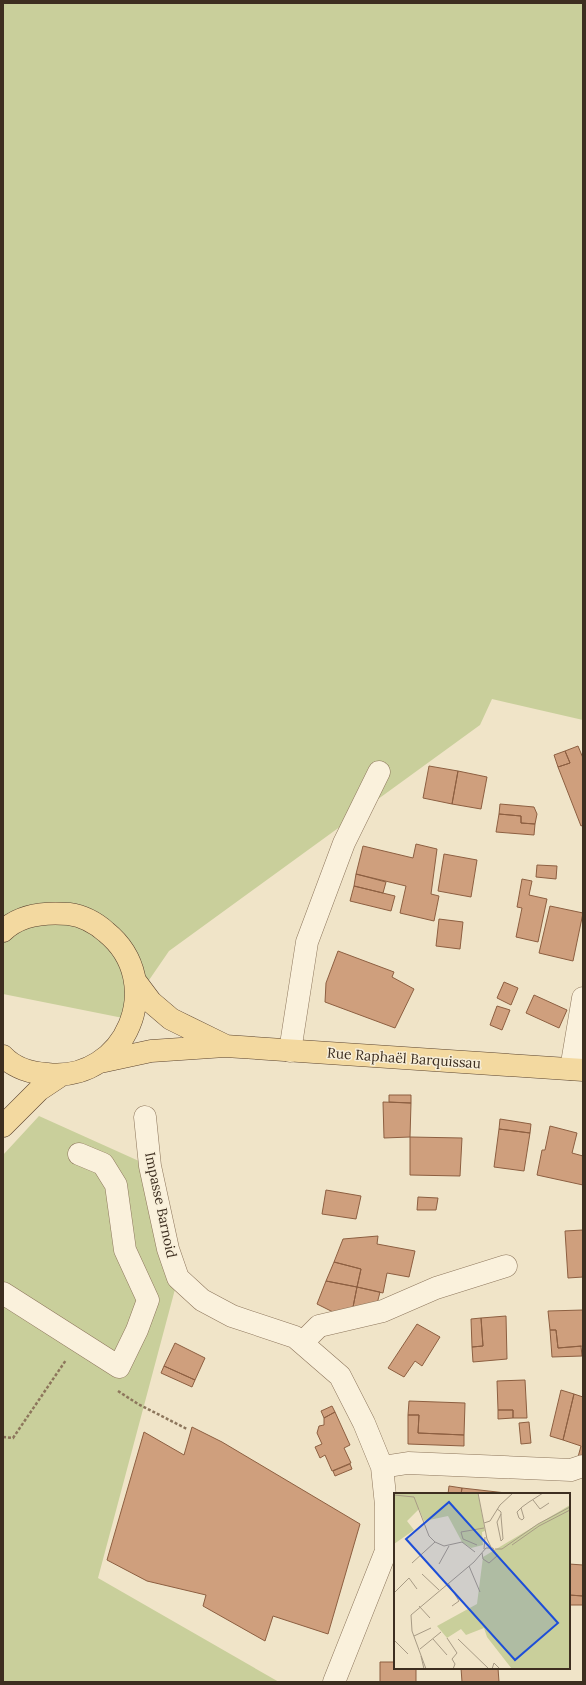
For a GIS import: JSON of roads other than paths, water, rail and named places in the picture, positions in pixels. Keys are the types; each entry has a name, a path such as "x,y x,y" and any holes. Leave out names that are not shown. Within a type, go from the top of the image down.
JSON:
{"main road":[{"path":"3,1056 8,1061 33,1073 60,1076 81,1072 100,1062 117,1047 129,1028 136,1005 136,982 129,959 115,939 96,924 80,917 50,912 26,917 4,929"},
{"name":"Rue Raphaël Barquissau","path":"136,982 151,1002 171,1019 225,1046"},
{"name":"Rue Raphaël Barquissau","path":"100,1062 151,1051 225,1046 577,1069"},
{"path":"3,1126 39,1090 60,1076"}],"street":[{"path":"290,1051 307,942 344,843 380,772"},
{"path":"577,1069 583,998"},
{"name":"Impasse Barnoid","path":"145,1117 150,1166 168,1248 178,1278 202,1300 232,1316 295,1337 340,1376 364,1423 382,1467 386,1505 386,1550 334,1682"},
{"path":"3,1293 120,1367 137,1330 148,1300 125,1250 116,1185 103,1164 79,1154"},
{"path":"302,1343 319,1326 383,1311 436,1288 506,1266"},
{"path":"382,1467 408,1463 572,1470 583,1466"}]}
